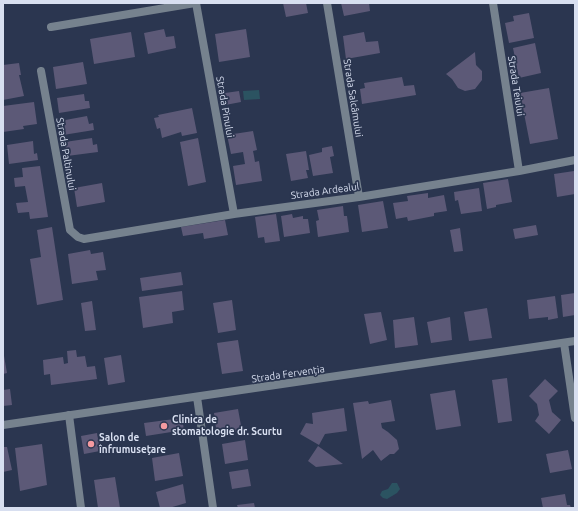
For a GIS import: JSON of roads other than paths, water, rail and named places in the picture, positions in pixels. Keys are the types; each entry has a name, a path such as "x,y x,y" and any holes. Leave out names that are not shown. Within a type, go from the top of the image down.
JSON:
{"street":[{"path":"51,26 195,3"},
{"name":"Strada Pinului","path":"195,3 234,214"},
{"name":"Strada Salcâmului","path":"327,3 359,197"},
{"name":"Strada Teiului","path":"493,3 519,171"},
{"name":"Strada Paltinului","path":"42,71 70,230 78,237"},
{"name":"Strada Ardealul","path":"78,237 84,239 234,214 359,197 519,171 575,160"},
{"name":"Strada Fervenția","path":"3,425 575,341"},
{"path":"564,343 575,418"},
{"path":"197,397 213,508"},
{"path":"69,415 81,508"}],"water":[{"path":"259,90 260,99 244,100 243,91"},
{"path":"392,483 397,483 400,489 397,493 387,499 383,498 380,495 382,491 388,489"}],"place":[{"name":"Clinica de stomatologie dr. Scurtu","path":"164,426"},
{"name":"Salon de înfrumusețare","path":"91,444"}]}
